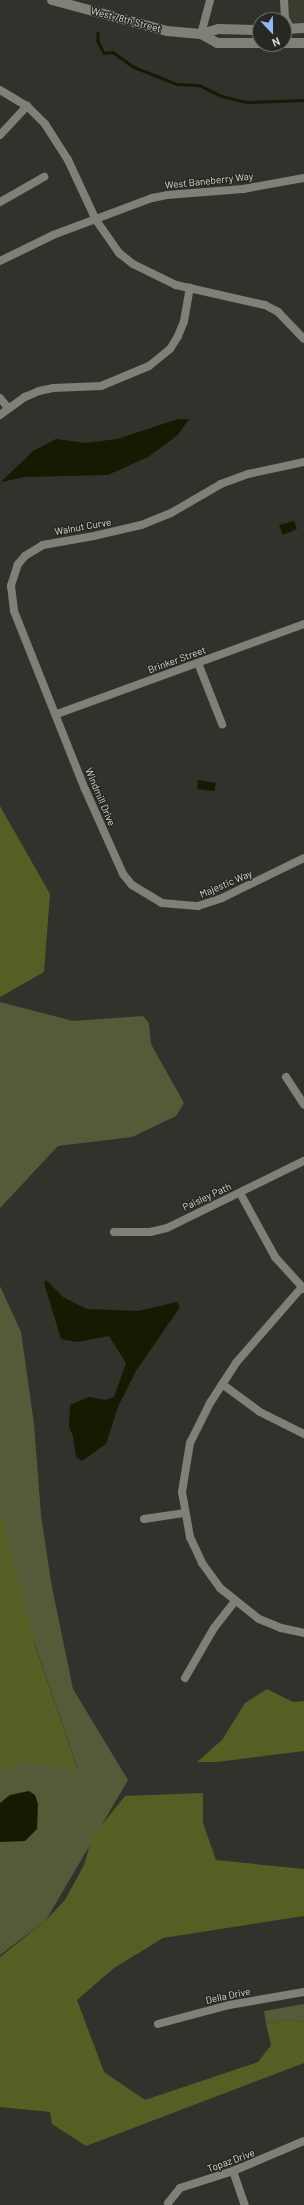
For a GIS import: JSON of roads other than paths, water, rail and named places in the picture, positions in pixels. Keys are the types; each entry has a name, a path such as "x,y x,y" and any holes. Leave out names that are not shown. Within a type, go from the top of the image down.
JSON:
{"street":[{"name":"West 78th Street","path":"52,0 167,31 201,34 218,29 252,30"},
{"path":"201,34 210,0"},
{"path":"284,0 285,12"},
{"path":"292,29 304,28"},
{"name":"West 78th Street","path":"201,34 217,42 304,43"},
{"path":"0,90 27,106 45,124 68,160 96,220 119,253 133,264 159,278 190,288 265,305 278,312 304,339"},
{"path":"0,135 27,106"},
{"path":"0,202 44,178"},
{"name":"West Baneberry Way","path":"0,261 53,235 167,195 226,191 304,178"},
{"path":"0,415 8,408 39,391 53,388 101,386 149,366 170,349 178,336 184,321 190,288"},
{"path":"0,398 8,408"},
{"name":"Walnut Curve","path":"57,714 11,598 13,575 25,556 35,548 52,542 94,536 141,525 171,513 220,484 248,474 304,462"},
{"name":"Brinker Street","path":"57,714 304,624"},
{"path":"198,663 222,724"},
{"name":"Windmill Drive","path":"57,714 85,789 123,874 132,885"},
{"name":"Majestic Way","path":"132,885 162,903 198,906 222,898 304,858"},
{"path":"286,1077 304,1105"},
{"name":"Paisley Path","path":"114,1232 158,1230 240,1193 304,1161"},
{"path":"240,1193 275,1257 303,1288 222,1384 198,1424 190,1443 182,1477 184,1513 190,1537 202,1563 220,1588 234,1602 267,1623 304,1633"},
{"path":"222,1384 260,1412 304,1434"},
{"path":"144,1519 184,1513"},
{"path":"185,1678 214,1628 234,1602"},
{"name":"Della Drive","path":"158,2024 230,2005 304,1992"},
{"name":"Topaz Drive","path":"168,2203 180,2188 233,2171 304,2141"},
{"path":"233,2171 245,2205"}],"waterway":[{"path":"98,33 98,41 104,53 113,52 134,67 177,84 199,85 222,96 246,102 304,100"}]}
